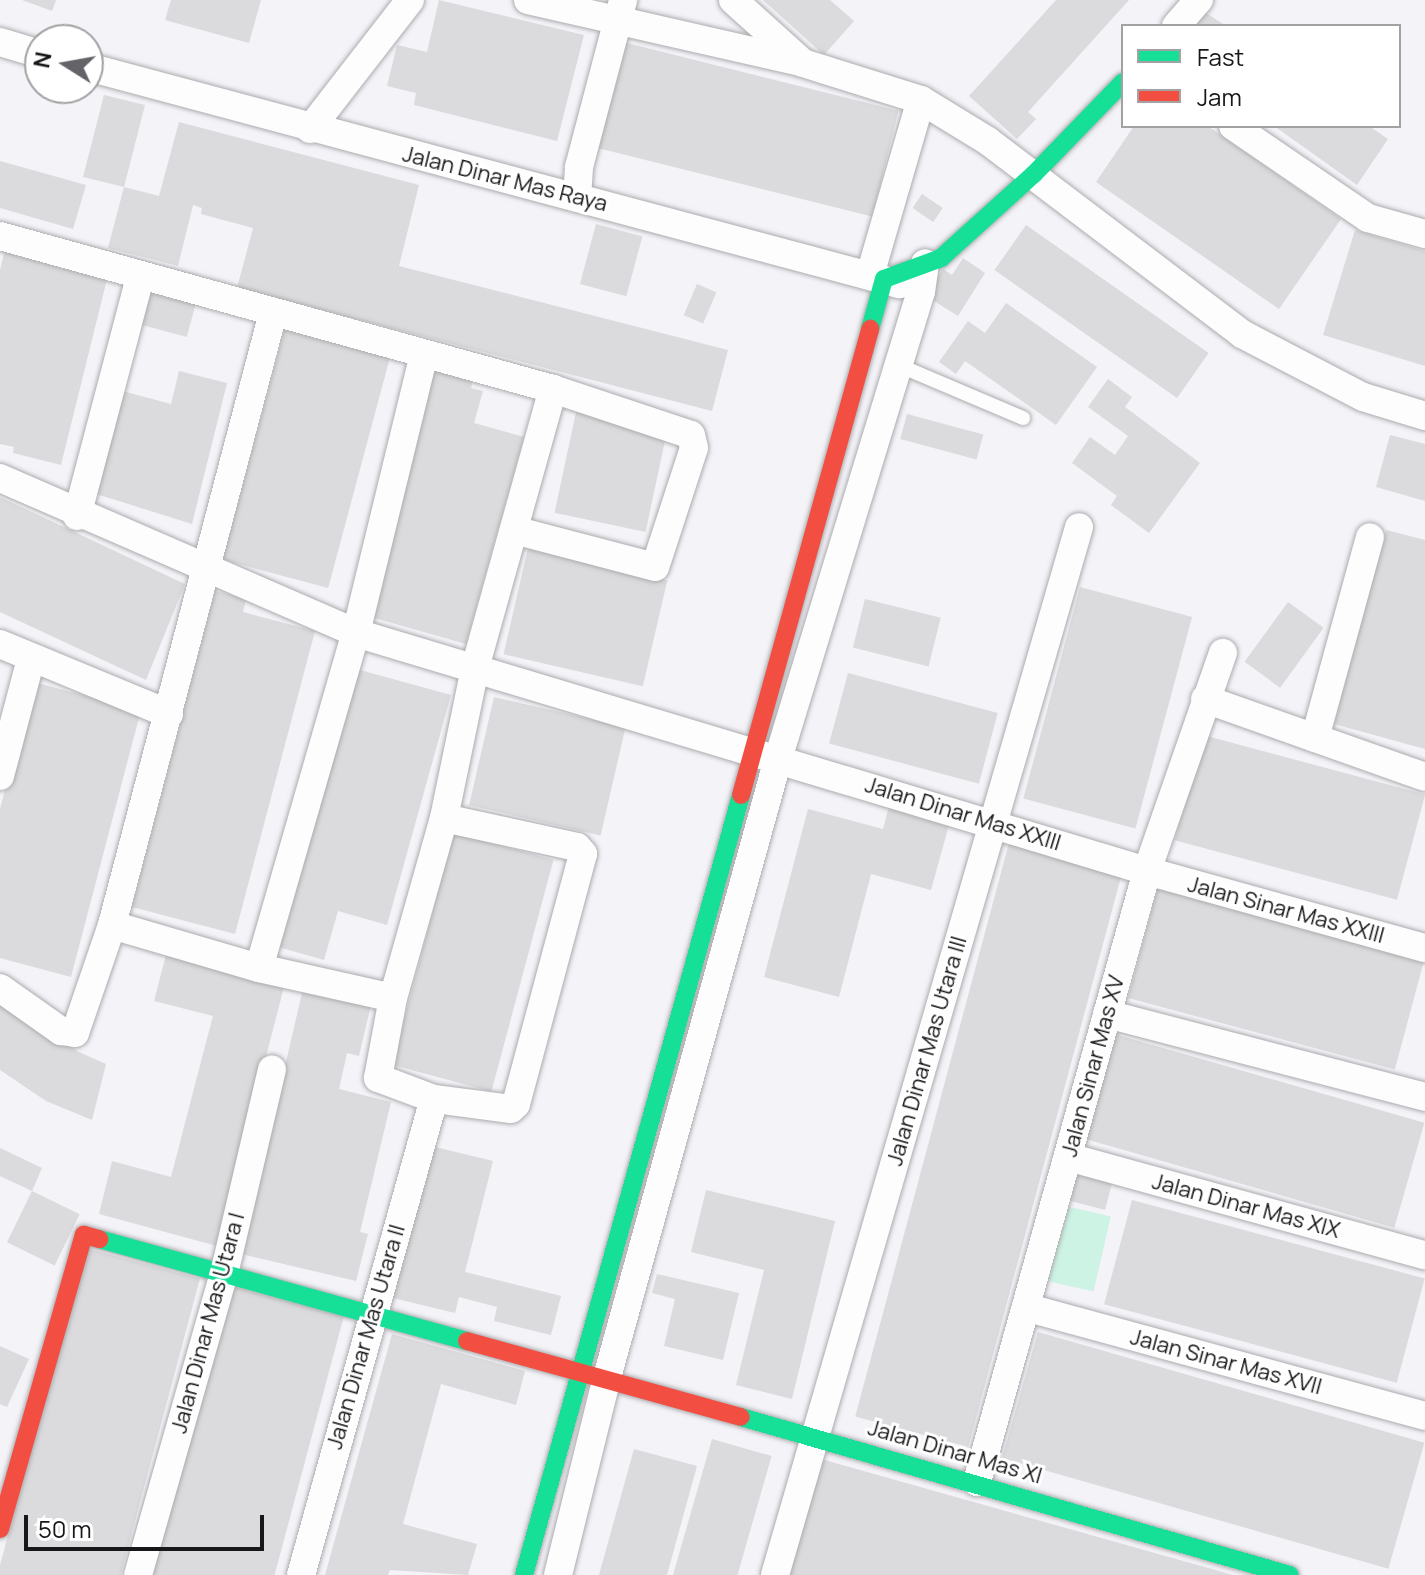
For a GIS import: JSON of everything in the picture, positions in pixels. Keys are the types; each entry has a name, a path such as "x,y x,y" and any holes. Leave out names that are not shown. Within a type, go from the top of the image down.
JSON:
{"street":[{"path":"310,129 410,0"},
{"path":"528,0 619,10 921,100 1034,174 1242,334 1363,397 1425,416"},
{"path":"733,0 803,63"},
{"path":"1178,24 1199,0"},
{"path":"577,197 579,167 619,10"},
{"path":"0,42 24,49"},
{"name":"Jalan Dinar Mas Raya","path":"104,71 310,129 877,277 921,292"},
{"path":"877,277 941,258 1034,174 1121,84"},
{"path":"524,1575 593,1378 765,755 921,100"},
{"path":"1236,128 1368,218 1422,229"},
{"path":"0,236 553,389 686,432 694,448 655,567 514,530"},
{"path":"765,755 898,365 921,292 925,263"},
{"path":"77,516 140,277"},
{"path":"0,988 61,1031 75,1033 112,925 273,313"},
{"path":"259,968 356,633 424,354"},
{"path":"444,818 577,847 584,859 516,1104 506,1109 434,1099 378,1078 393,998 444,818 475,668 553,389"},
{"name":"Jalan Dinar Mas XXIII","path":"0,478 77,516 208,568 356,633 993,822 1147,871"},
{"name":"Jalan Dinar Mas Utara III","path":"775,1575 1079,527"},
{"path":"1315,738 1370,537"},
{"path":"0,644 169,714"},
{"name":"Jalan Sinar Mas XV","path":"977,1482 1028,1308 1147,871 1223,653"},
{"path":"0,776 31,659"},
{"path":"1205,699 1425,777"},
{"name":"Jalan Sinar Mas XXIII","path":"1147,871 1425,948"},
{"path":"112,925 259,968 393,998"},
{"path":"1107,1014 1425,1097"},
{"name":"Jalan Dinar Mas Utara I","path":"138,1575 224,1274 272,1070"},
{"name":"Jalan Dinar Mas Utara II","path":"301,1575 434,1099"},
{"name":"Jalan Dinar Mas XIX","path":"1068,1157 1425,1255"},
{"name":"Jalan Dinar Mas XI","path":"0,1529 82,1236 372,1312 593,1378 977,1482 1290,1575"},
{"name":"Jalan Sinar Mas XVII","path":"1028,1308 1425,1416"},
{"path":"558,1575 593,1378"}],"lane":[{"path":"898,365 1023,418"}],"green space":[{"path":"1065,1206 1111,1217 1093,1292 1048,1281"}],"building":[{"path":"22,0 56,0 52,11"},
{"path":"171,0 261,0 249,43 165,20"},
{"path":"439,0 584,35 557,141 414,105 416,93 387,86 397,45 427,52"},
{"path":"763,0 830,0 854,21 824,55"},
{"path":"1056,0 1129,0 1028,112 1036,119 1017,139 969,96"},
{"path":"1205,12 1223,24 1197,24"},
{"path":"623,42 899,111 872,216 597,148"},
{"path":"104,95 145,105 124,187 83,177"},
{"path":"179,122 419,185 399,266 728,350 712,411 237,288 253,228 201,214 202,208 193,205 178,266 108,248 124,187 159,196"},
{"path":"1133,128 1211,128 1341,219 1279,309 1096,182"},
{"path":"1277,128 1372,128 1388,139 1357,185"},
{"path":"0,161 86,185 73,229 0,208"},
{"path":"922,194 943,208 933,222 912,208"},
{"path":"596,224 642,236 626,296 580,284"},
{"path":"1026,225 1209,353 1177,398 994,270"},
{"path":"1355,230 1425,251 1425,366 1323,335"},
{"path":"5,249 108,275 61,465 13,453 14,447 0,444 0,270"},
{"path":"963,258 985,273 958,316 926,296 943,269 952,275"},
{"path":"697,284 716,292 703,324 684,315"},
{"path":"143,288 196,302 187,337 134,323"},
{"path":"1006,303 1097,367 1056,425 965,361 956,374 939,362 968,321 985,333"},
{"path":"285,328 390,356 328,588 223,560"},
{"path":"434,364 474,376 471,388 483,391 474,423 524,437 466,644 364,615"},
{"path":"179,371 227,383 192,524 90,492 115,389 171,404"},
{"path":"1108,379 1132,397 1125,407 1200,463 1149,533 1111,505 1117,496 1072,463 1090,437 1115,455 1128,436 1088,407"},
{"path":"576,412 667,431 646,532 555,513"},
{"path":"907,414 983,434 977,460 900,439"},
{"path":"1390,435 1425,444 1425,501 1376,487"},
{"path":"0,497 185,584 146,680 0,612"},
{"path":"1386,530 1425,540 1425,749 1334,724"},
{"path":"528,548 667,580 643,686 503,654"},
{"path":"1080,587 1192,617 1135,829 1023,799"},
{"path":"215,591 246,599 243,612 315,631 235,934 132,907"},
{"path":"865,599 941,618 929,666 853,648"},
{"path":"1288,602 1324,628 1280,688 1245,662"},
{"path":"349,667 451,695 387,925 338,911 324,960 271,945"},
{"path":"848,673 998,713 979,784 829,744"},
{"path":"33,682 141,710 71,977 0,958 0,809"},
{"path":"494,697 626,727 601,836 469,805"},
{"path":"1203,735 1425,794 1397,900 1175,840"},
{"path":"891,798 952,814 931,890 871,874 839,997 764,977 808,809 883,829"},
{"path":"454,833 553,860 491,1091 392,1065"},
{"path":"1010,839 1123,869 968,1447 855,1417"},
{"path":"1158,887 1425,958 1395,1070 1128,998"},
{"path":"167,951 285,983 217,1246 99,1214 112,1161 171,1177 213,1016 154,1001"},
{"path":"303,989 371,1005 359,1056 347,1053 339,1089 391,1102 360,1232 368,1234 356,1281 241,1254"},
{"path":"0,1000 79,1052 106,1064 92,1120 46,1101 0,1070"},
{"path":"1111,1033 1424,1123 1394,1228 1081,1138"},
{"path":"431,1146 493,1161 465,1272 561,1296 551,1335 494,1321 497,1307 459,1297 455,1313 393,1298"},
{"path":"0,1148 42,1168 32,1191 0,1176"},
{"path":"1075,1171 1113,1181 1105,1210 1067,1200"},
{"path":"706,1190 835,1221 792,1399 736,1385 764,1270 691,1252"},
{"path":"32,1191 80,1214 55,1265 7,1242"},
{"path":"1132,1200 1425,1278 1397,1383 1104,1304"},
{"path":"85,1248 200,1279 121,1575 0,1575 0,1565"},
{"path":"657,1274 739,1293 723,1360 664,1346 675,1299 652,1293"},
{"path":"227,1285 344,1316 275,1575 149,1575"},
{"path":"1038,1332 1424,1443 1388,1569 1002,1458"},
{"path":"392,1334 525,1371 516,1405 441,1384 403,1524 477,1544 468,1575 390,1570 388,1575 325,1575"},
{"path":"0,1346 29,1359 7,1407 0,1404"},
{"path":"712,1439 772,1456 738,1575 673,1575"},
{"path":"634,1449 697,1466 667,1575 599,1575"},
{"path":"821,1459 1233,1575 788,1575"}],"traffic: fast":[{"path":"870,329 884,279 941,258 1034,174 1121,84"},
{"path":"524,1575 741,795"},
{"path":"99,1239 467,1341"},
{"path":"741,1417 1290,1575"}],"traffic: jam":[{"path":"741,795 870,329"},
{"path":"0,1529 84,1235 99,1239"},
{"path":"467,1341 741,1417"}]}
